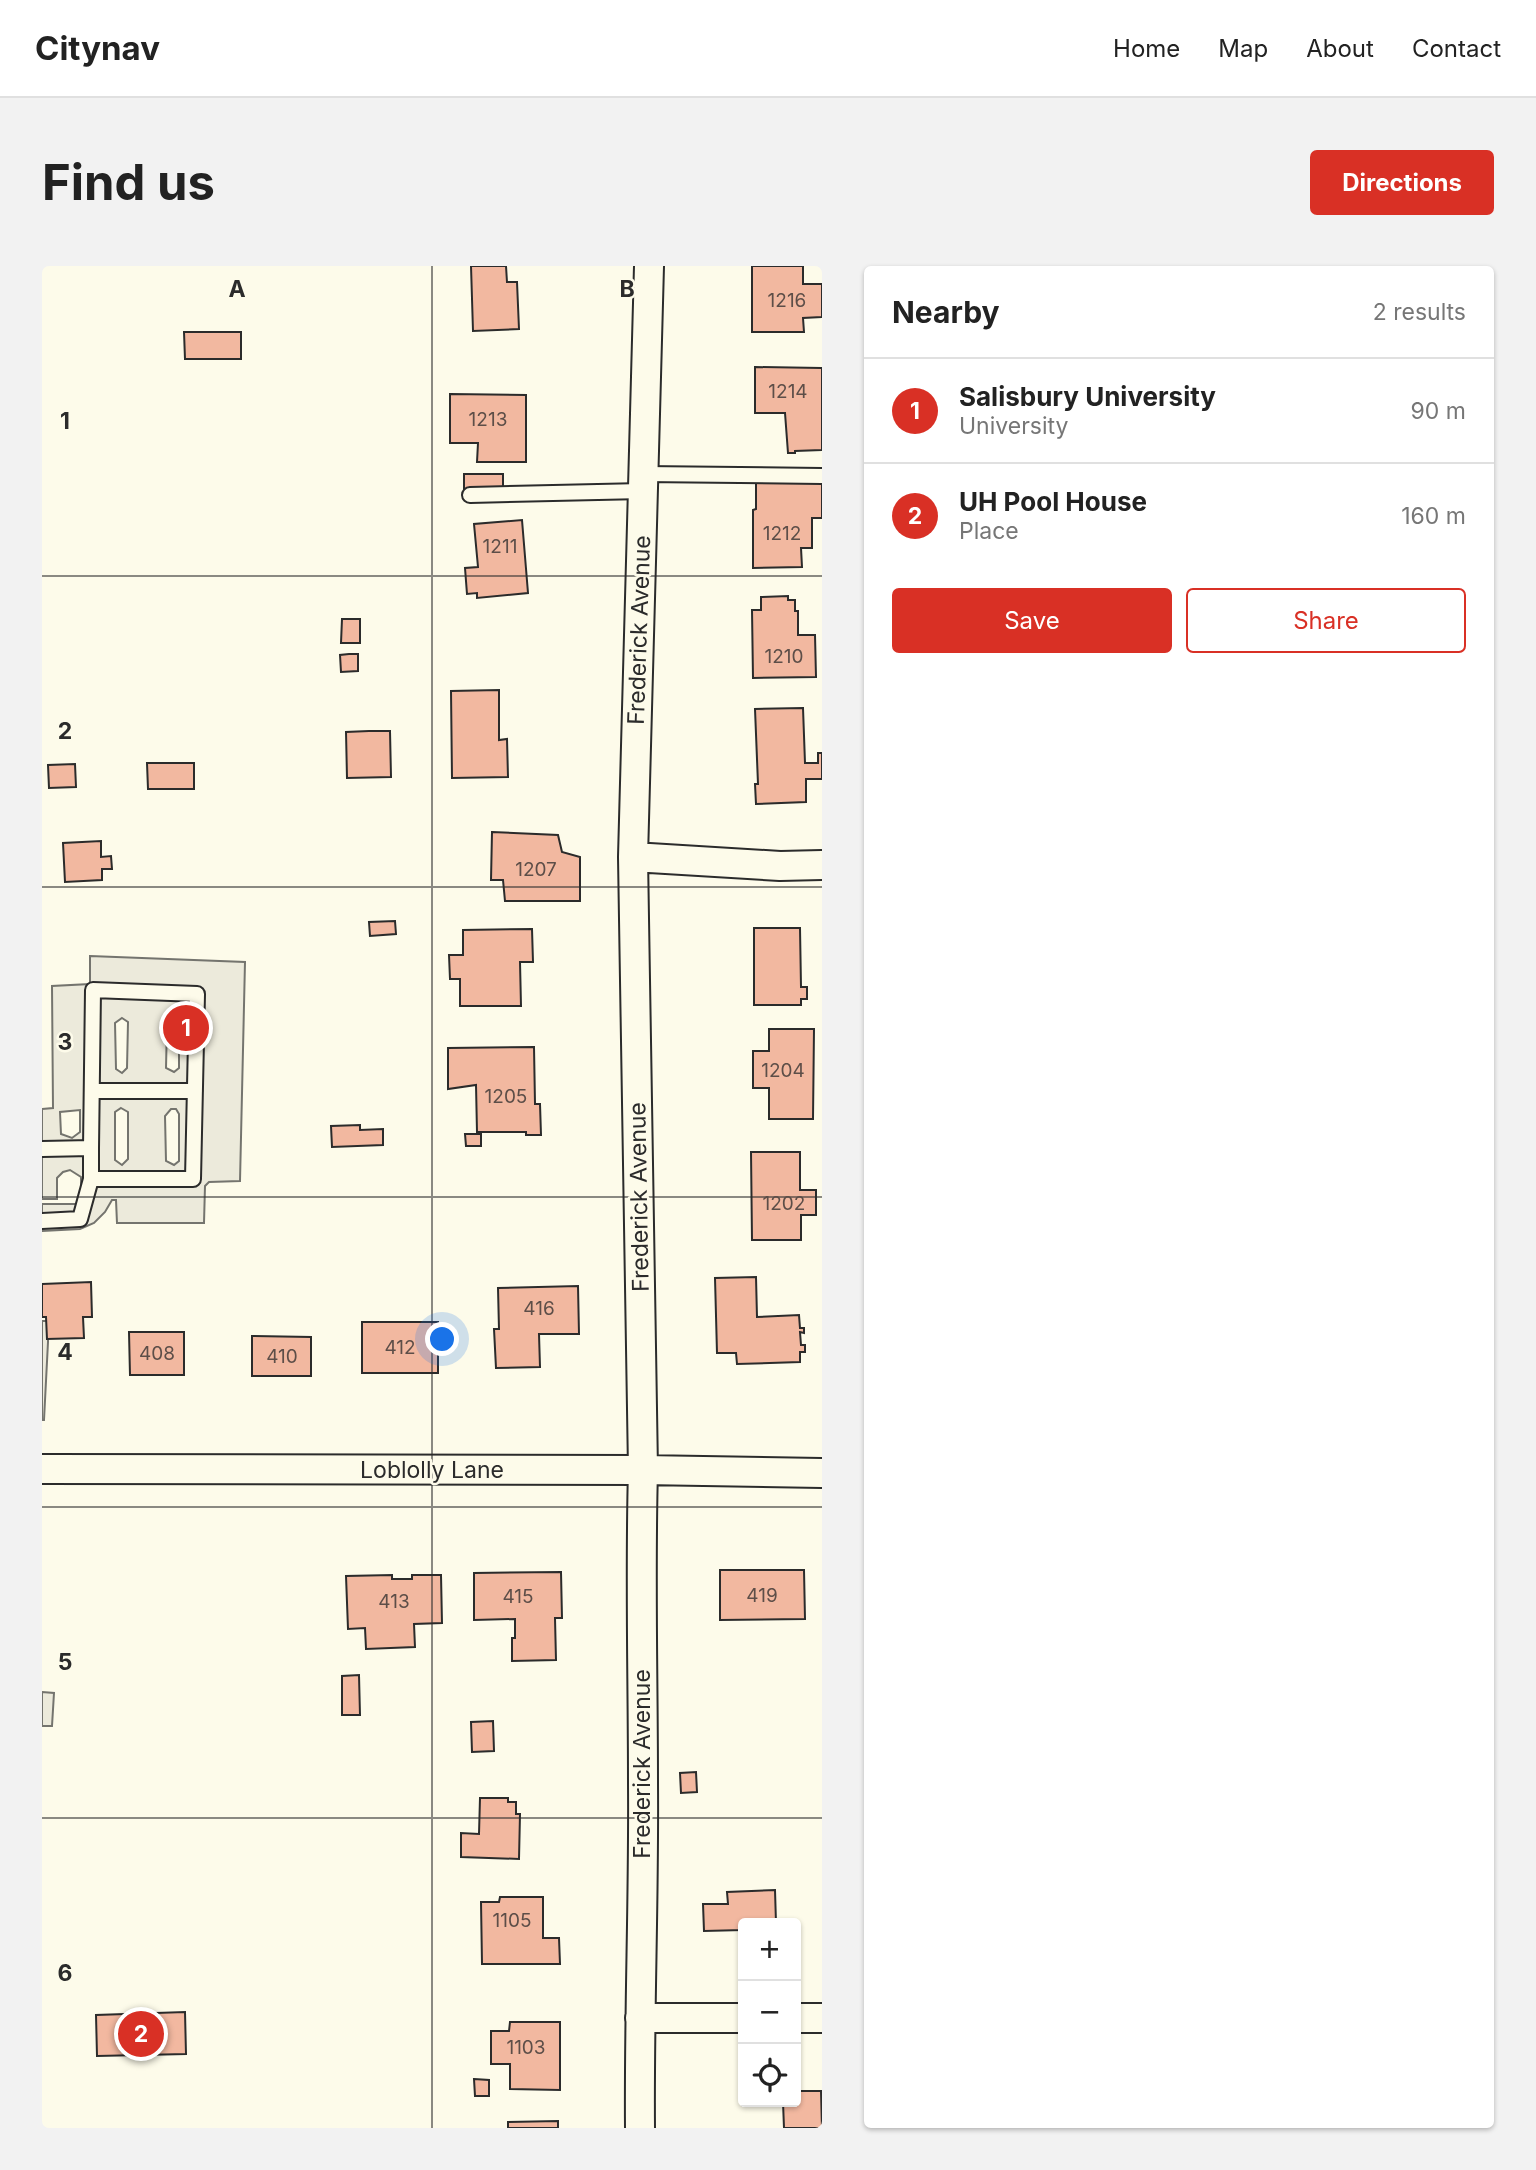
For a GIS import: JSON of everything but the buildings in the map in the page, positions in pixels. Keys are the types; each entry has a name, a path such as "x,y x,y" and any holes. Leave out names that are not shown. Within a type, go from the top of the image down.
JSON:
{"street":[{"name":"Frederick Avenue","path":"640,2128 643,1791 640,1566 643,1470 633,857 649,266"},
{"path":"633,857 780,866 822,865"},
{"name":"Loblolly Lane","path":"42,1469 822,1473"},
{"path":"639,2018 738,2018"},
{"path":"801,2018 822,2018"}],"lane":[{"path":"470,495 643,483 822,476"},
{"path":"42,1221 80,1219 92,1179 93,990 197,994 192,1179 92,1179"},
{"path":"92,1091 195,1091"},
{"path":"42,1149 91,1148"}],"shaded area":[{"path":"90,956 245,962 240,1181 209,1182 205,1186 204,1223 117,1223 116,1200 112,1200 94,1223 80,1229 42,1231 42,1204 77,1204 81,1198 81,1177 70,1170 57,1178 57,1199 42,1199 42,1109 53,1108 52,986 90,984","holes":["122,1018 128,1022 127,1068 122,1073 116,1069 115,1023","173,1018 179,1023 179,1068 174,1072 166,1068 167,1024","121,1108 128,1112 128,1159 122,1165 115,1160 115,1112","171,1109 176,1109 179,1114 179,1161 174,1165 166,1161 165,1116","80,1110 80,1132 72,1138 61,1134 60,1112"]},
{"path":"42,1321 48,1321 44,1420 42,1420"},
{"path":"42,1692 54,1693 52,1726 42,1726"}],"place":[{"name":"Salisbury University","path":"186,1028"},
{"name":"UH Pool House","path":"141,2034"}]}
